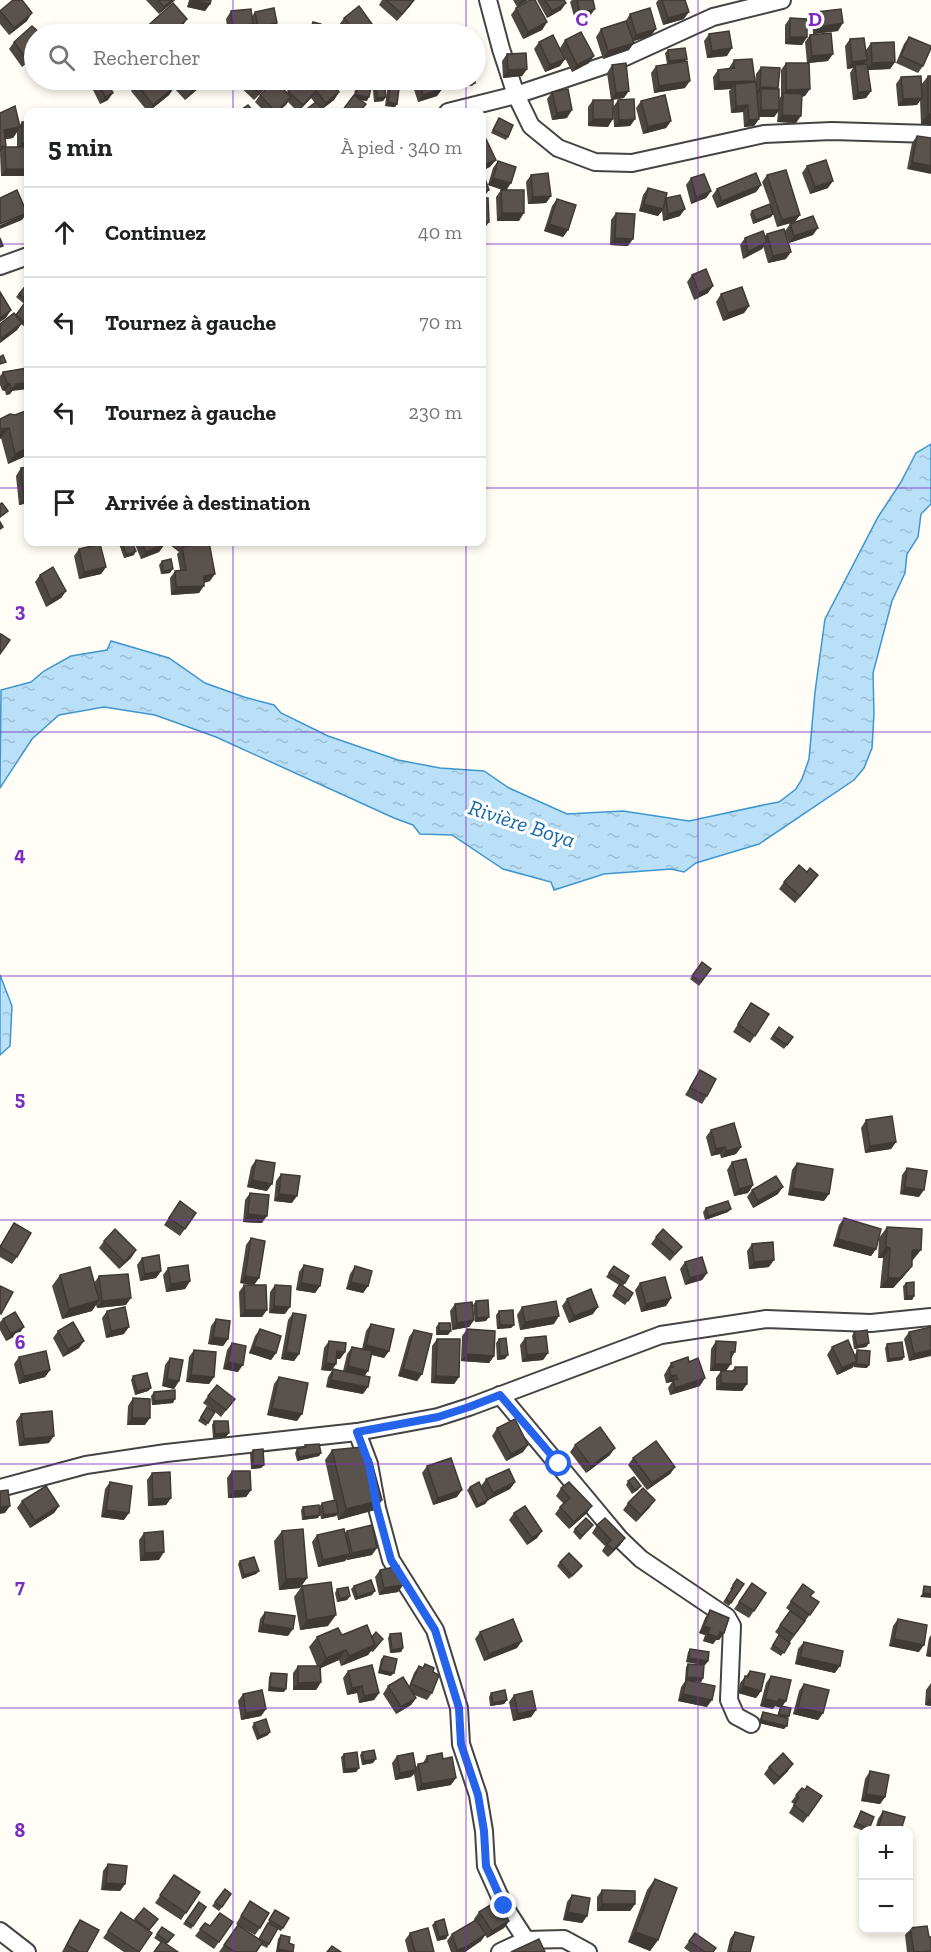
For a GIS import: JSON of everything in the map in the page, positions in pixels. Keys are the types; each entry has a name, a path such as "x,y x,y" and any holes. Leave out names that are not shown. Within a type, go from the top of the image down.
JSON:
{"street":[{"path":"488,0 516,94 531,126 558,148 595,162 632,163 764,134 832,131 931,134"},
{"path":"463,108 516,94 612,63 712,16 782,0"},
{"path":"0,266 24,257"},
{"path":"0,1488 86,1465 166,1453 357,1432 438,1417 661,1335 766,1319 871,1323 931,1317"},
{"path":"500,1395 620,1539 641,1559 727,1617 732,1626 729,1700 736,1716 751,1724"},
{"path":"357,1432 369,1464 377,1508 391,1560 435,1630 459,1708 461,1744 478,1795 484,1831 486,1866 504,1906 526,1940"},
{"path":"0,1931 27,1952"},
{"path":"500,1952 526,1940 563,1945 588,1952"}],"water":[{"name":"Rivière Boya","path":"931,444 931,504 921,514 918,537 907,554 905,573 892,601 873,673 872,748 864,768 854,780 759,844 696,863 684,872 671,869 604,874 554,890 551,882 503,869 452,835 420,834 413,825 216,737 155,715 104,707 59,715 32,739 0,788 1,690 31,682 44,671 71,656 107,650 111,641 169,658 205,683 274,705 281,713 328,736 398,760 440,768 484,771 509,788 567,814 623,811 689,821 779,802 796,789 809,759 825,619 878,517 901,482 916,453"},
{"path":"0,975 12,1006 10,1046 0,1055"}],"building":[{"path":"13,0 22,0 32,13 14,28 0,11"},
{"path":"158,0 172,0 164,7"},
{"path":"193,0 211,0 210,4"},
{"path":"386,0 414,0 402,14"},
{"path":"530,0 535,0 547,22 528,32 516,8"},
{"path":"545,0 564,0 566,3 552,11"},
{"path":"577,0 593,0 595,9 580,13"},
{"path":"662,0 685,0 689,12 668,18"},
{"path":"173,3 187,19 182,24 150,24"},
{"path":"359,6 372,24 349,24 344,18"},
{"path":"274,8 277,23 257,24 255,12"},
{"path":"650,8 656,29 636,35 630,14"},
{"path":"251,9 253,24 233,24 231,11"},
{"path":"841,9 843,23 818,27 817,12"},
{"path":"790,18 807,19 807,37 790,37"},
{"path":"626,21 634,43 608,51 601,29"},
{"path":"729,31 732,48 712,51 709,34"},
{"path":"581,32 594,56 577,65 565,40"},
{"path":"24,33 24,56 14,42"},
{"path":"831,33 833,54 812,56 810,35"},
{"path":"553,35 565,59 550,65 539,42"},
{"path":"909,37 931,46 923,66 901,56"},
{"path":"864,38 867,60 852,62 850,39"},
{"path":"894,42 895,62 872,63 871,43"},
{"path":"685,48 687,59 669,61 668,50"},
{"path":"526,53 527,69 508,70 507,54"},
{"path":"752,59 755,81 719,82 718,70 734,68 734,60"},
{"path":"687,61 690,81 659,86 656,66"},
{"path":"626,63 629,91 616,93 612,65"},
{"path":"786,63 809,63 810,89 786,90"},
{"path":"867,64 871,91 858,92 855,65"},
{"path":"761,67 780,68 778,88 760,87"},
{"path":"921,76 922,98 903,99 901,77"},
{"path":"928,76 931,76 931,114 928,114"},
{"path":"756,82 759,119 749,120 748,105 736,106 735,84"},
{"path":"568,89 572,110 557,113 552,92"},
{"path":"761,89 779,89 779,110 761,110"},
{"path":"102,90 111,90 113,93 105,97"},
{"path":"141,90 170,90 153,105"},
{"path":"265,90 284,90 291,97 280,108 272,108 260,95"},
{"path":"337,90 339,92 326,103 316,91 303,105 288,91"},
{"path":"357,90 370,90 369,97 356,95"},
{"path":"376,90 385,90 386,97 377,98"},
{"path":"390,90 399,90 397,104 388,102"},
{"path":"422,90 439,90 423,95"},
{"path":"783,93 802,94 801,116 782,115"},
{"path":"354,95 366,104 362,108 344,108"},
{"path":"665,95 671,121 648,127 641,101"},
{"path":"634,99 635,119 619,120 618,100"},
{"path":"593,100 613,100 613,119 593,119"},
{"path":"316,102 321,108 308,108"},
{"path":"15,106 20,127 4,130 6,146 0,147 0,113"},
{"path":"499,118 513,125 508,137 493,130"},
{"path":"22,122 24,122 24,143 22,143"},
{"path":"917,136 931,138 931,166 912,162"},
{"path":"486,139 496,160 486,164"},
{"path":"5,147 24,147 24,169 6,169"},
{"path":"826,160 833,181 815,187 807,166"},
{"path":"498,161 516,167 511,183 493,178"},
{"path":"786,170 800,215 782,220 767,175"},
{"path":"548,173 551,196 533,197 531,175"},
{"path":"756,173 761,185 722,201 717,189"},
{"path":"704,174 711,191 696,197 691,178"},
{"path":"648,188 667,193 663,209 644,204"},
{"path":"17,190 24,206 24,214 0,224 0,198"},
{"path":"501,190 524,190 524,213 502,213"},
{"path":"680,195 685,209 668,214 666,198"},
{"path":"486,198 488,198 489,222 486,222"},
{"path":"557,199 576,205 568,230 549,224"},
{"path":"770,204 773,214 756,220 752,211"},
{"path":"616,213 635,214 633,239 615,238"},
{"path":"813,216 818,228 794,236 790,224"},
{"path":"784,229 791,252 773,256 767,234"},
{"path":"763,231 767,242 748,252 745,238"},
{"path":"706,269 713,286 699,293 692,275"},
{"path":"742,287 749,306 728,313 721,294"},
{"path":"24,288 24,298 19,294"},
{"path":"0,292 11,310 0,318"},
{"path":"24,304 24,322 16,315"},
{"path":"14,313 22,323 2,338 0,324"},
{"path":"3,355 6,362 0,364 0,357"},
{"path":"24,369 24,383 15,384 15,387 11,388 3,372"},
{"path":"24,412 24,450 15,454 9,428 1,429 0,419 10,414 15,415"},
{"path":"21,468 24,468 24,498"},
{"path":"2,503 8,511 0,517 0,504"},
{"path":"101,546 106,567 84,572 79,549"},
{"path":"123,546 134,546 136,551 127,555"},
{"path":"143,546 161,546 146,552"},
{"path":"210,546 215,574 204,576 204,586 176,587 175,571 186,570 182,547"},
{"path":"171,559 173,569 163,571 162,561"},
{"path":"53,567 66,591 51,600 40,575"},
{"path":"0,634 10,640 0,654"},
{"path":"799,865 807,872 810,868 818,875 800,896 784,882"},
{"path":"702,962 711,969 701,982 692,976"},
{"path":"751,1003 769,1014 755,1036 738,1024"},
{"path":"779,1027 793,1037 787,1045 773,1036"},
{"path":"700,1070 716,1079 707,1096 690,1088"},
{"path":"892,1116 896,1142 870,1146 866,1120"},
{"path":"734,1123 741,1147 726,1151 725,1147 716,1149 711,1130"},
{"path":"746,1159 753,1185 739,1189 732,1162"},
{"path":"256,1160 275,1163 272,1184 252,1180"},
{"path":"797,1163 833,1169 829,1194 793,1188"},
{"path":"907,1168 927,1171 924,1190 905,1187"},
{"path":"281,1174 300,1176 297,1196 279,1194"},
{"path":"776,1176 783,1187 758,1201 752,1190"},
{"path":"250,1193 269,1195 267,1216 248,1214"},
{"path":"180,1201 196,1213 185,1229 169,1218"},
{"path":"728,1201 731,1209 708,1216 706,1208"},
{"path":"844,1218 881,1229 876,1249 838,1239"},
{"path":"14,1223 31,1233 17,1257 0,1247"},
{"path":"887,1227 922,1229 921,1250 912,1250 912,1266 900,1278 888,1278 890,1248 886,1247"},
{"path":"115,1229 136,1250 124,1262 104,1241"},
{"path":"663,1229 682,1247 675,1254 656,1237"},
{"path":"251,1238 265,1241 259,1278 245,1276"},
{"path":"773,1242 774,1260 754,1262 752,1244"},
{"path":"159,1255 161,1271 145,1274 142,1258"},
{"path":"702,1257 707,1273 690,1278 685,1262"},
{"path":"188,1265 190,1281 171,1284 168,1268"},
{"path":"304,1265 323,1269 320,1286 301,1283"},
{"path":"355,1266 372,1271 368,1286 351,1282"},
{"path":"614,1266 629,1276 625,1283 609,1273"},
{"path":"90,1267 99,1300 69,1309 60,1275"},
{"path":"128,1274 131,1298 102,1301 99,1276"},
{"path":"665,1277 671,1298 646,1304 640,1283"},
{"path":"914,1282 914,1296 907,1296 906,1283"},
{"path":"620,1284 633,1293 628,1301 615,1292"},
{"path":"244,1285 266,1285 267,1310 245,1310"},
{"path":"275,1285 291,1286 290,1307 274,1306"},
{"path":"0,1286 13,1292 1,1314 0,1313"},
{"path":"591,1289 598,1307 574,1316 567,1299"},
{"path":"488,1300 489,1317 477,1318 476,1301"},
{"path":"556,1301 559,1316 525,1322 522,1307"},
{"path":"472,1302 474,1320 457,1323 455,1304"},
{"path":"125,1307 129,1327 111,1331 107,1311"},
{"path":"513,1310 514,1325 500,1325 499,1311"},
{"path":"15,1312 24,1327 11,1334 3,1319"},
{"path":"293,1313 306,1315 299,1354 286,1352"},
{"path":"216,1319 230,1321 228,1339 213,1337"},
{"path":"73,1322 84,1341 68,1349 58,1331"},
{"path":"439,1323 450,1323 451,1331 439,1331"},
{"path":"371,1324 394,1329 389,1351 366,1345"},
{"path":"931,1327 931,1350 914,1354 909,1332"},
{"path":"260,1329 281,1336 276,1353 254,1346"},
{"path":"467,1329 495,1331 494,1356 466,1354"},
{"path":"414,1330 432,1334 422,1374 403,1369"},
{"path":"867,1330 869,1343 857,1346 854,1332"},
{"path":"546,1336 548,1353 527,1355 525,1338"},
{"path":"506,1338 508,1355 500,1356 499,1339"},
{"path":"437,1339 460,1339 459,1377 436,1376"},
{"path":"848,1340 857,1361 842,1368 832,1347"},
{"path":"329,1341 346,1343 345,1352 337,1351 336,1364 326,1363"},
{"path":"716,1341 736,1342 735,1352 731,1352 731,1364 715,1364"},
{"path":"902,1342 904,1357 889,1359 887,1344"},
{"path":"232,1343 246,1346 243,1365 228,1362"},
{"path":"352,1347 372,1351 368,1371 348,1366"},
{"path":"194,1350 216,1352 214,1377 191,1375"},
{"path":"857,1350 870,1351 869,1365 856,1364"},
{"path":"46,1351 50,1370 24,1376 19,1357"},
{"path":"688,1357 689,1362 698,1358 705,1378 675,1388 673,1380 678,1379 676,1375 671,1376 669,1368 673,1367 671,1363"},
{"path":"170,1358 183,1360 179,1381 167,1379"},
{"path":"735,1367 747,1367 747,1384 721,1383 721,1371 735,1371"},
{"path":"333,1369 370,1377 368,1387 331,1380"},
{"path":"147,1373 151,1388 137,1391 133,1376"},
{"path":"279,1377 308,1383 302,1414 272,1408"},
{"path":"217,1385 235,1399 226,1410 208,1396"},
{"path":"175,1390 175,1399 154,1401 154,1392"},
{"path":"133,1398 150,1399 150,1418 132,1418"},
{"path":"207,1407 215,1412 208,1423 201,1417"},
{"path":"52,1411 54,1436 24,1439 21,1414"},
{"path":"515,1419 528,1445 511,1454 497,1428"},
{"path":"214,1421 228,1421 229,1433 215,1434"},
{"path":"600,1427 615,1448 591,1466 575,1445"},
{"path":"656,1441 675,1467 652,1483 633,1458"},
{"path":"319,1444 321,1453 299,1457 297,1449 306,1447 305,1445"},
{"path":"362,1447 371,1459 382,1500 346,1509 332,1450"},
{"path":"263,1449 264,1465 253,1465 253,1450"},
{"path":"451,1458 462,1490 438,1498 427,1466"},
{"path":"509,1469 515,1482 493,1493 486,1479"},
{"path":"232,1471 250,1471 251,1490 233,1491"},
{"path":"170,1472 171,1498 153,1499 152,1473"},
{"path":"634,1477 641,1486 635,1490 628,1481"},
{"path":"110,1482 132,1486 129,1513 106,1510"},
{"path":"479,1482 488,1500 478,1505 470,1487"},
{"path":"569,1482 592,1506 574,1522 560,1507 570,1498 561,1488"},
{"path":"46,1486 59,1506 35,1521 22,1501"},
{"path":"643,1488 655,1500 641,1515 628,1503"},
{"path":"8,1490 10,1506 0,1507 0,1491"},
{"path":"336,1500 338,1513 324,1515 322,1503"},
{"path":"319,1505 320,1515 305,1517 303,1507"},
{"path":"525,1506 542,1531 532,1538 514,1513"},
{"path":"586,1518 593,1525 582,1536 575,1529"},
{"path":"605,1518 625,1538 613,1550 607,1544 611,1540 597,1525"},
{"path":"372,1525 377,1548 352,1553 347,1531"},
{"path":"303,1529 307,1578 286,1579 282,1531"},
{"path":"344,1529 350,1554 323,1560 317,1535"},
{"path":"163,1531 164,1552 145,1553 144,1533"},
{"path":"569,1553 582,1566 572,1576 560,1562"},
{"path":"254,1557 259,1571 244,1575 240,1561"},
{"path":"399,1566 403,1585 384,1588 380,1570"},
{"path":"737,1579 744,1584 731,1603 726,1599"},
{"path":"371,1580 375,1591 357,1597 354,1586"},
{"path":"331,1582 336,1615 307,1620 302,1586"},
{"path":"752,1583 766,1593 754,1611 739,1602"},
{"path":"803,1584 814,1592 810,1596 819,1602 810,1615 791,1601"},
{"path":"924,1586 931,1587 931,1594 923,1593"},
{"path":"348,1587 350,1596 340,1599 337,1589"},
{"path":"710,1610 729,1618 724,1633 720,1632 718,1637 708,1634 710,1628 704,1626"},
{"path":"790,1611 805,1621 794,1635 780,1625"},
{"path":"265,1612 295,1616 293,1629 263,1624"},
{"path":"513,1619 522,1641 489,1654 480,1632"},
{"path":"898,1619 927,1625 924,1645 894,1639"},
{"path":"367,1625 375,1645 349,1656 346,1650 326,1658 317,1637 338,1628 342,1635"},
{"path":"376,1632 383,1639 375,1648 372,1637"},
{"path":"401,1633 403,1648 392,1650 390,1634"},
{"path":"779,1635 790,1643 784,1653 773,1645"},
{"path":"804,1642 843,1651 840,1666 800,1657"},
{"path":"690,1649 709,1652 708,1661 689,1658"},
{"path":"384,1656 397,1659 394,1673 380,1670"},
{"path":"425,1664 434,1668 433,1672 439,1675 432,1693 411,1684 419,1666 423,1668"},
{"path":"688,1664 704,1665 703,1678 687,1677"},
{"path":"372,1665 379,1693 364,1696 362,1686 352,1688 348,1671"},
{"path":"298,1666 320,1666 321,1682 298,1683"},
{"path":"750,1671 765,1674 761,1691 743,1686 745,1676 748,1677"},
{"path":"271,1673 287,1674 286,1689 270,1687"},
{"path":"771,1676 791,1680 786,1701 765,1699"},
{"path":"403,1677 416,1698 401,1707 388,1686"},
{"path":"686,1680 715,1686 712,1700 683,1694"},
{"path":"804,1684 829,1690 823,1713 798,1707"},
{"path":"262,1690 266,1709 246,1713 243,1694"},
{"path":"505,1690 507,1700 493,1703 491,1693"},
{"path":"532,1691 536,1710 518,1714 514,1695"},
{"path":"781,1706 791,1708 789,1716 779,1714"},
{"path":"763,1712 788,1718 787,1726 761,1720"},
{"path":"266,1719 270,1732 259,1736 254,1723"},
{"path":"374,1750 376,1759 364,1761 362,1752"},
{"path":"357,1752 359,1768 345,1769 344,1754"},
{"path":"413,1753 416,1770 400,1773 397,1756"},
{"path":"442,1753 443,1759 452,1757 456,1778 422,1784 418,1764 428,1762 427,1756"},
{"path":"783,1753 793,1764 779,1777 769,1767"},
{"path":"870,1771 889,1775 885,1797 866,1794"},
{"path":"807,1786 822,1796 808,1816 794,1805 799,1797 796,1795 802,1788 805,1790"},
{"path":"861,1811 874,1817 870,1826 856,1823"},
{"path":"883,1811 905,1817 902,1826 879,1826"},
{"path":"108,1864 127,1866 125,1884 106,1883"},
{"path":"174,1875 200,1892 186,1913 160,1895"},
{"path":"655,1879 677,1888 658,1940 635,1932"},
{"path":"225,1889 231,1894 222,1907 215,1902"},
{"path":"602,1890 635,1891 635,1904 602,1904"},
{"path":"572,1895 590,1898 587,1916 568,1912"},
{"path":"250,1901 269,1913 260,1928 241,1916"},
{"path":"497,1901 509,1921 492,1931 479,1912"},
{"path":"199,1902 206,1907 193,1926 186,1921"},
{"path":"144,1908 158,1919 149,1930 135,1919"},
{"path":"275,1910 289,1918 283,1928 269,1920"},
{"path":"121,1912 152,1933 139,1952 108,1931"},
{"path":"220,1913 233,1922 219,1942 200,1929 205,1923 210,1926"},
{"path":"444,1919 448,1935 439,1937 435,1922"},
{"path":"80,1920 99,1930 87,1952 79,1952 67,1945"},
{"path":"476,1920 486,1934 457,1950 452,1934"},
{"path":"268,1923 278,1928 269,1944 259,1939"},
{"path":"238,1925 263,1942 256,1952 235,1952 224,1945"},
{"path":"927,1926 929,1937 931,1937 931,1951 914,1952 911,1934 913,1934 913,1928"},
{"path":"162,1927 174,1935 168,1942 157,1934"},
{"path":"428,1928 434,1952 415,1952 410,1933"},
{"path":"735,1932 754,1937 750,1952 730,1951"},
{"path":"695,1933 716,1948 713,1952 705,1952 689,1941"},
{"path":"281,1935 290,1937 289,1943 294,1945 293,1952 278,1949"},
{"path":"539,1939 545,1952 511,1952"},
{"path":"162,1941 178,1952 154,1952"},
{"path":"332,1946 341,1952 327,1952"}],"route":[{"path":"504,1906 486,1866 484,1831 478,1795 461,1744 459,1708 435,1630 391,1560 377,1508 369,1464 357,1432 438,1417 500,1395 559,1464"}]}
